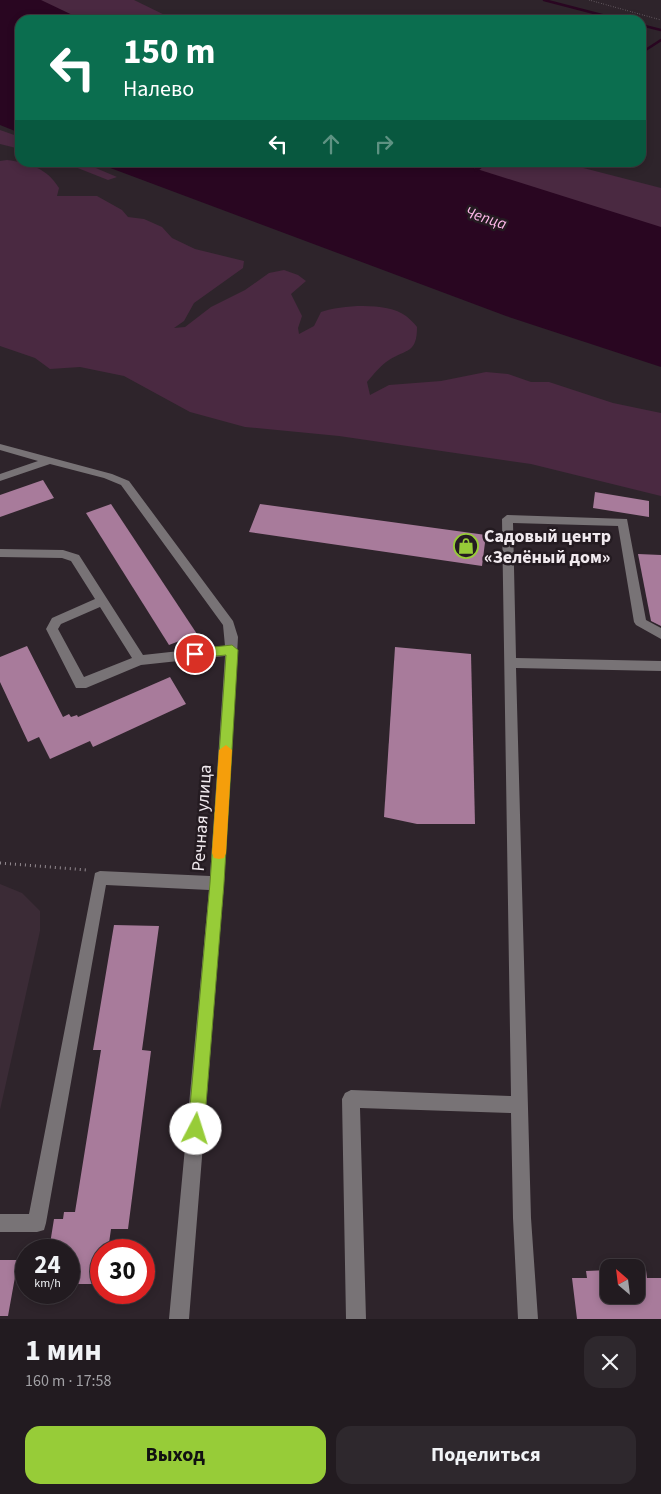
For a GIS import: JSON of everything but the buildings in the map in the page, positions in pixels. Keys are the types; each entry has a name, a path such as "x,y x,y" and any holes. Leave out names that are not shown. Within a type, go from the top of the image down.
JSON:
{"street":[{"name":"Речная улица","path":"0,447 108,476 124,483 229,624 232,637 217,883 179,1319"},
{"path":"0,478 47,461"},
{"path":"528,1319 522,1218 506,519 623,522 640,622 661,634"},
{"path":"0,553 63,554 75,558 140,660"},
{"path":"103,601 56,621 52,629 81,684 140,660 232,650"},
{"path":"510,663 661,666"},
{"path":"0,1223 38,1223 100,878 217,883"},
{"path":"356,1319 352,1099 520,1105"}],"path":[{"path":"589,0 643,15"},
{"path":"646,16 661,20"},
{"path":"0,863 94,871"}],"shaded area":[{"path":"34,0 134,0 165,15 63,15"},
{"path":"0,130 15,135 15,148 0,144"},
{"path":"0,161 15,162 15,167 35,167 43,171 59,188 57,196 97,196 122,210 128,217 144,219 162,227 172,238 195,249 244,261 243,268 194,303 184,321 174,328 185,327 211,307 245,290 269,273 284,270 298,275 306,281 291,294 302,316 298,328 299,334 314,326 321,312 352,306 388,308 407,317 417,327 417,335 413,346 406,352 386,362 367,382 370,395 389,385 441,381 486,372 508,374 531,382 549,382 613,403 661,413 661,496 531,464 339,436 245,427 190,412 124,376 80,367 50,369 35,358 0,346"},
{"path":"75,167 93,167 117,177 108,180"},
{"path":"464,167 580,167 661,188 661,230"},
{"path":"0,884 22,893 40,911 40,931 0,1110"}],"water":[{"path":"0,0 41,0 72,15 15,15 15,131 0,125"},
{"name":"Чепца","path":"108,167 471,167 661,227 661,367 506,316"}],"waterway":[{"path":"544,0 602,15"},
{"path":"646,26 661,30"},
{"path":"646,50 661,40"},
{"path":"476,170 480,167"}],"slow traffic":[{"path":"219,853 226,750"}],"place":[{"name":"Садовый центр «Зелёный дом»","path":"466,546"}],"route":[{"path":"195,654 232,650 217,883 196,1129"}]}
